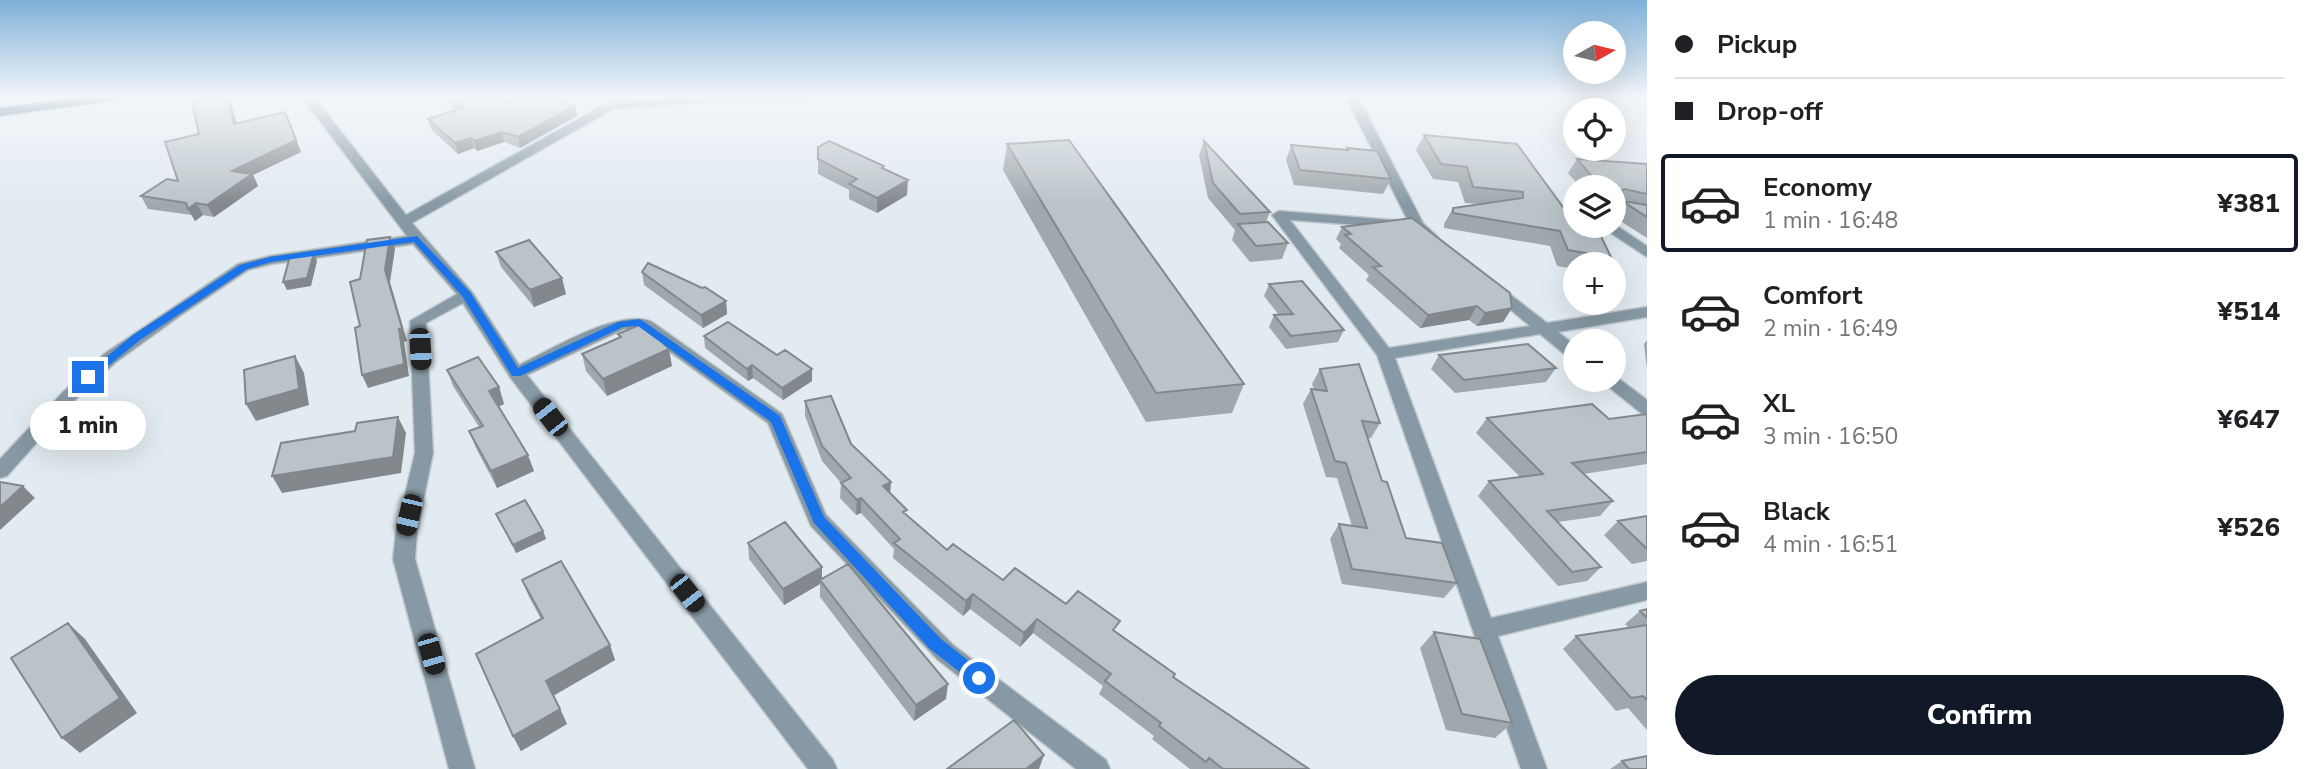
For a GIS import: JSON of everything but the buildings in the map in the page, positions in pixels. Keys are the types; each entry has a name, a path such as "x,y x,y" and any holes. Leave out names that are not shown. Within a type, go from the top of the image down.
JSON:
{"street":[{"path":"336,133 417,239 466,295 516,373 824,769"},
{"path":"405,221 449,199 563,133"},
{"path":"1370,133 1417,225 1438,243"},
{"path":"1417,225 1279,215 1385,354 1534,769"},
{"path":"1624,238 1647,253"},
{"path":"0,471 68,397 110,358 243,267 270,260 417,239"},
{"path":"1480,277 1563,344"},
{"path":"462,769 404,559 404,536 424,453 418,321 466,295"},
{"path":"1385,354 1647,312"},
{"path":"516,373 621,324 640,323 776,419 818,520 945,652 1097,769"},
{"path":"1625,392 1647,409"},
{"path":"1483,630 1647,591"}],"route":[{"path":"88,377 137,338 243,267 261,261 392,245 417,239 466,295 516,373 621,324 640,323 776,419 818,520 936,644 979,678"}]}
